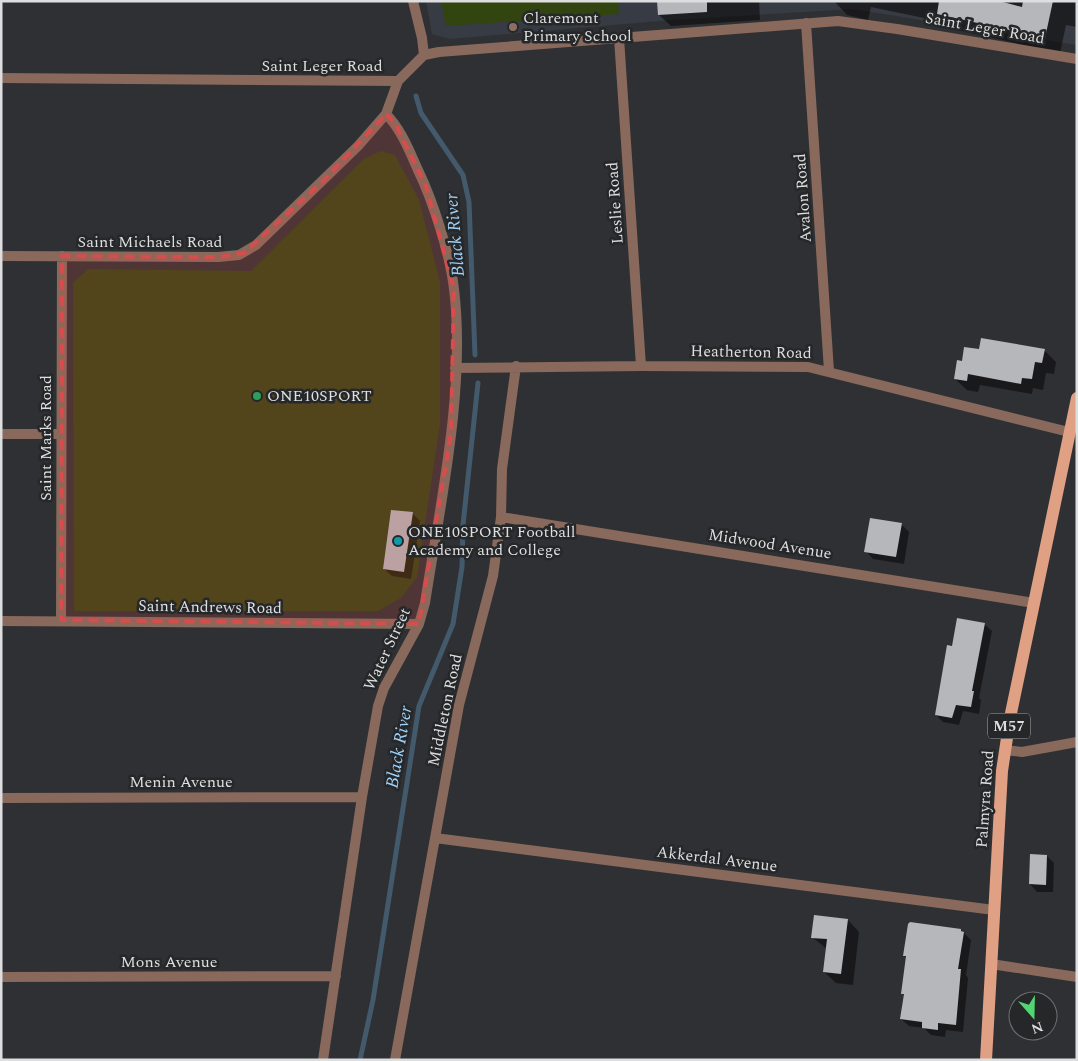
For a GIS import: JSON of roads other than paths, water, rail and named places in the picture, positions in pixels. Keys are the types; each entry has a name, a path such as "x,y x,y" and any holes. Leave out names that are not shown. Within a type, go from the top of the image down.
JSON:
{"main road":[{"name":"Palmyra Road","path":"986,1060 1005,750 1077,398"}],"street":[{"path":"413,1 424,55"},
{"name":"Saint Leger Road","path":"1,78 398,81 424,55 619,38 854,22 1077,59"},
{"name":"Avalon Road","path":"806,24 829,371"},
{"name":"Leslie Road","path":"619,38 641,366"},
{"name":"Saint Michaels Road","path":"1,256 218,257 244,253 256,245 358,146 386,114 398,81"},
{"name":"Water Street","path":"323,1060 362,796 380,697 419,624 425,603 451,434 455,368 454,289 437,218 422,178 395,123 386,114"},
{"name":"Saint Marks Road","path":"61,620 62,256"},
{"name":"Heatherton Road","path":"455,368 516,366 808,367 1069,432"},
{"name":"Middleton Road","path":"395,1060 459,704 489,594 501,517 502,469 516,366"},
{"path":"1,434 61,434"},
{"name":"Midwood Avenue","path":"501,517 1034,603"},
{"name":"Saint Andrews Road","path":"1,621 419,624"},
{"path":"1005,750 1022,752 1077,742"},
{"name":"Menin Avenue","path":"1,798 362,796"},
{"name":"Akkerdal Avenue","path":"435,838 994,910"},
{"path":"991,964 1077,977"},
{"name":"Mons Avenue","path":"1,977 336,976"}],"waterway":[{"name":"Black River","path":"416,96 421,113 463,175 469,202 475,355"},
{"name":"Black River","path":"360,1060 373,1000 419,706 453,624 462,567 463,525 478,383"}],"place":[{"name":"Claremont Primary School","path":"513,27"},
{"name":"ONE10SPORT","path":"257,396"},
{"name":"ONE10SPORT Football Academy and College","path":"398,541"}]}
